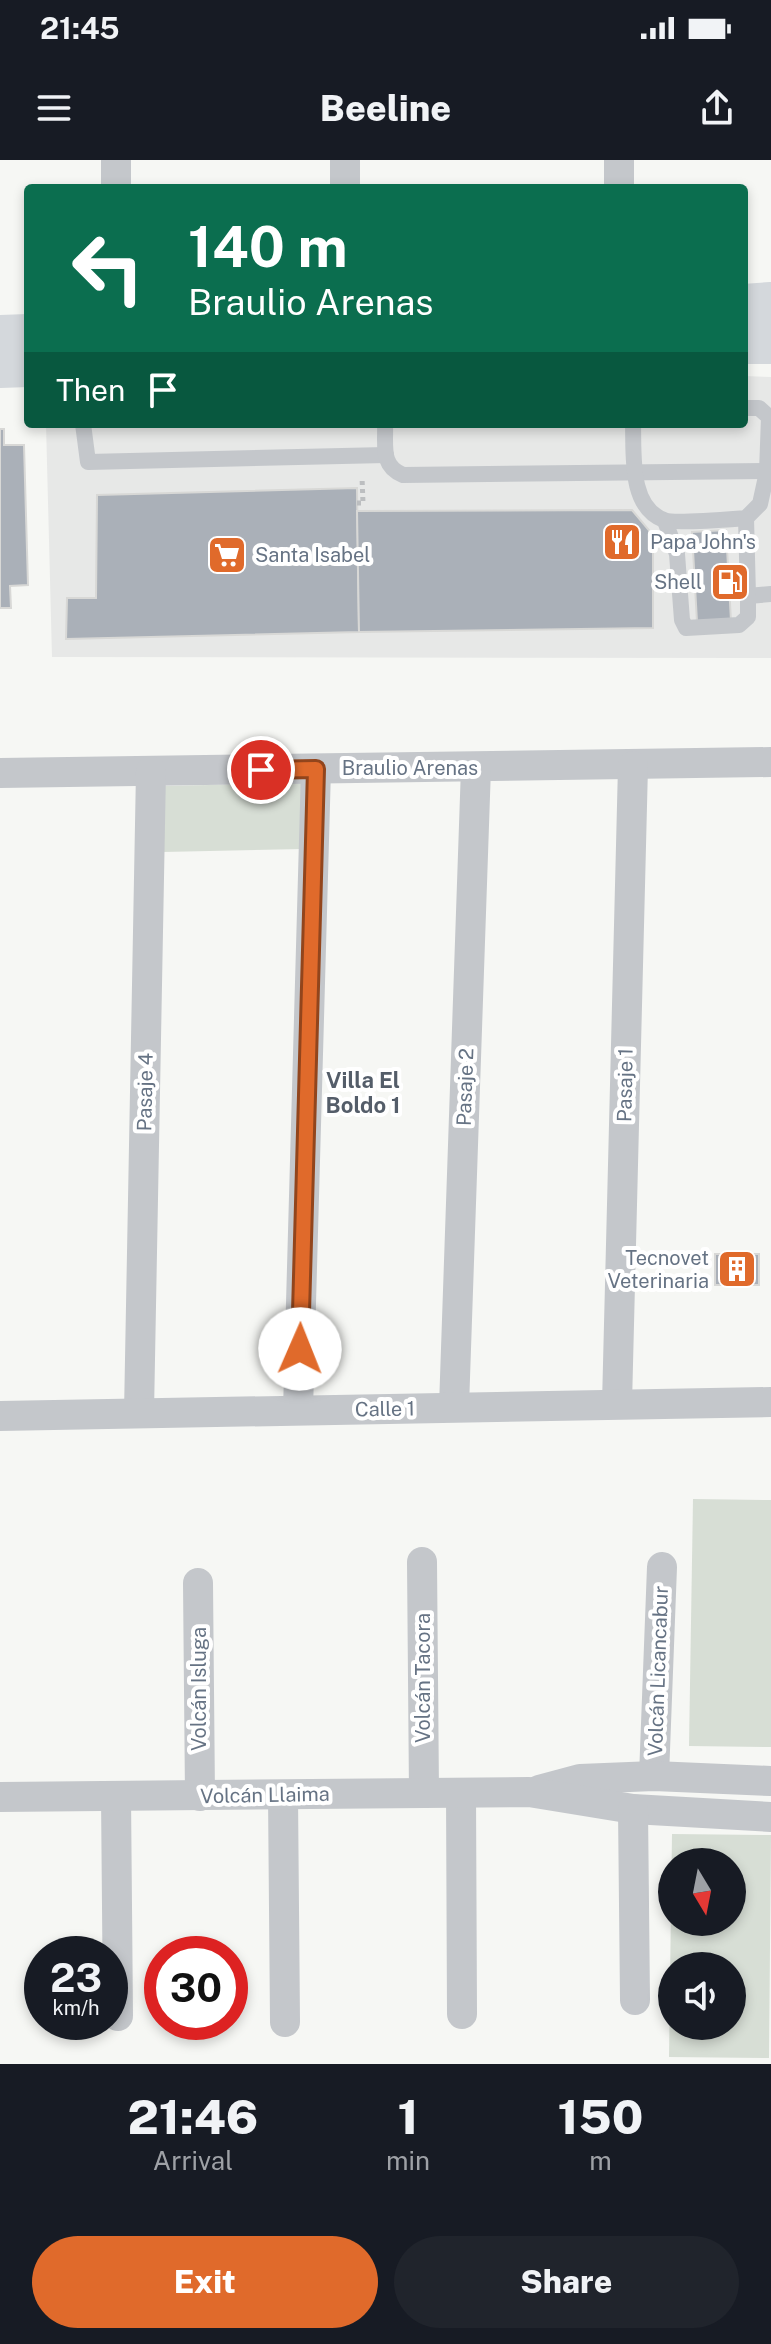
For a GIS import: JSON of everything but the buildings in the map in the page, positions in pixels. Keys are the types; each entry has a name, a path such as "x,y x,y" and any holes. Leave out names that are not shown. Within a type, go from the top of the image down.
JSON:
{"main road":[{"path":"748,305 771,303"},
{"path":"0,336 24,335"},
{"path":"748,343 771,343"},
{"path":"0,367 24,366"}],"street":[{"path":"116,160 116,184"},
{"path":"345,160 345,184"},
{"path":"619,160 619,184"},
{"name":"Braulio Arenas","path":"0,773 771,762"},
{"name":"Pasaje 1","path":"617,1404 633,766"},
{"name":"Pasaje 2","path":"454,1407 476,767"},
{"path":"298,1410 316,769"},
{"name":"Pasaje 4","path":"139,1413 151,771"},
{"name":"Calle 1","path":"0,1416 771,1402"},
{"name":"Volcán Tacora","path":"422,1562 424,1793"},
{"name":"Volcán Licancabur","path":"654,1776 662,1567"},
{"name":"Volcán Isluga","path":"198,1583 200,1796"},
{"name":"Volcán Llaima","path":"529,1792 580,1779 654,1776 771,1781"},
{"name":"Volcán Llaima","path":"0,1797 529,1792 633,1809 771,1817"},
{"path":"461,1793 462,2014"},
{"path":"283,1795 285,2022"},
{"path":"116,1796 117,1936"},
{"path":"633,1809 635,2000"}],"lane":[{"path":"665,521 746,518 760,504 769,472 769,417 759,408 748,408"},
{"path":"84,428 88,462 386,455"},
{"path":"385,428 387,464 403,475 769,472"},
{"path":"633,428 635,474 643,504 665,521 677,554 682,620 686,628 739,625 748,617 746,518"},
{"path":"748,596 771,594"}],"shaded area":[{"path":"748,376 771,377 771,658 52,657 46,428 748,428"},
{"path":"305,783 303,849 163,852 162,786"},
{"path":"693,1499 771,1500 771,1747 689,1746"},
{"path":"672,1834 771,1835 769,2058 669,2057 669,2040 746,2040 746,1952 670,1952 671,1936 746,1936 746,1848 672,1848"}],"place":[{"name":"Papa John's","path":"622,542"},
{"name":"Santa Isabel","path":"227,555"},
{"name":"Shell","path":"730,582"},
{"name":"Tecnovet Veterinaria","path":"737,1269"}],"district":[{"name":"Villa El Boldo 1","path":"363,1092"}],"route":[{"path":"261,770 316,769 300,1349"}]}
